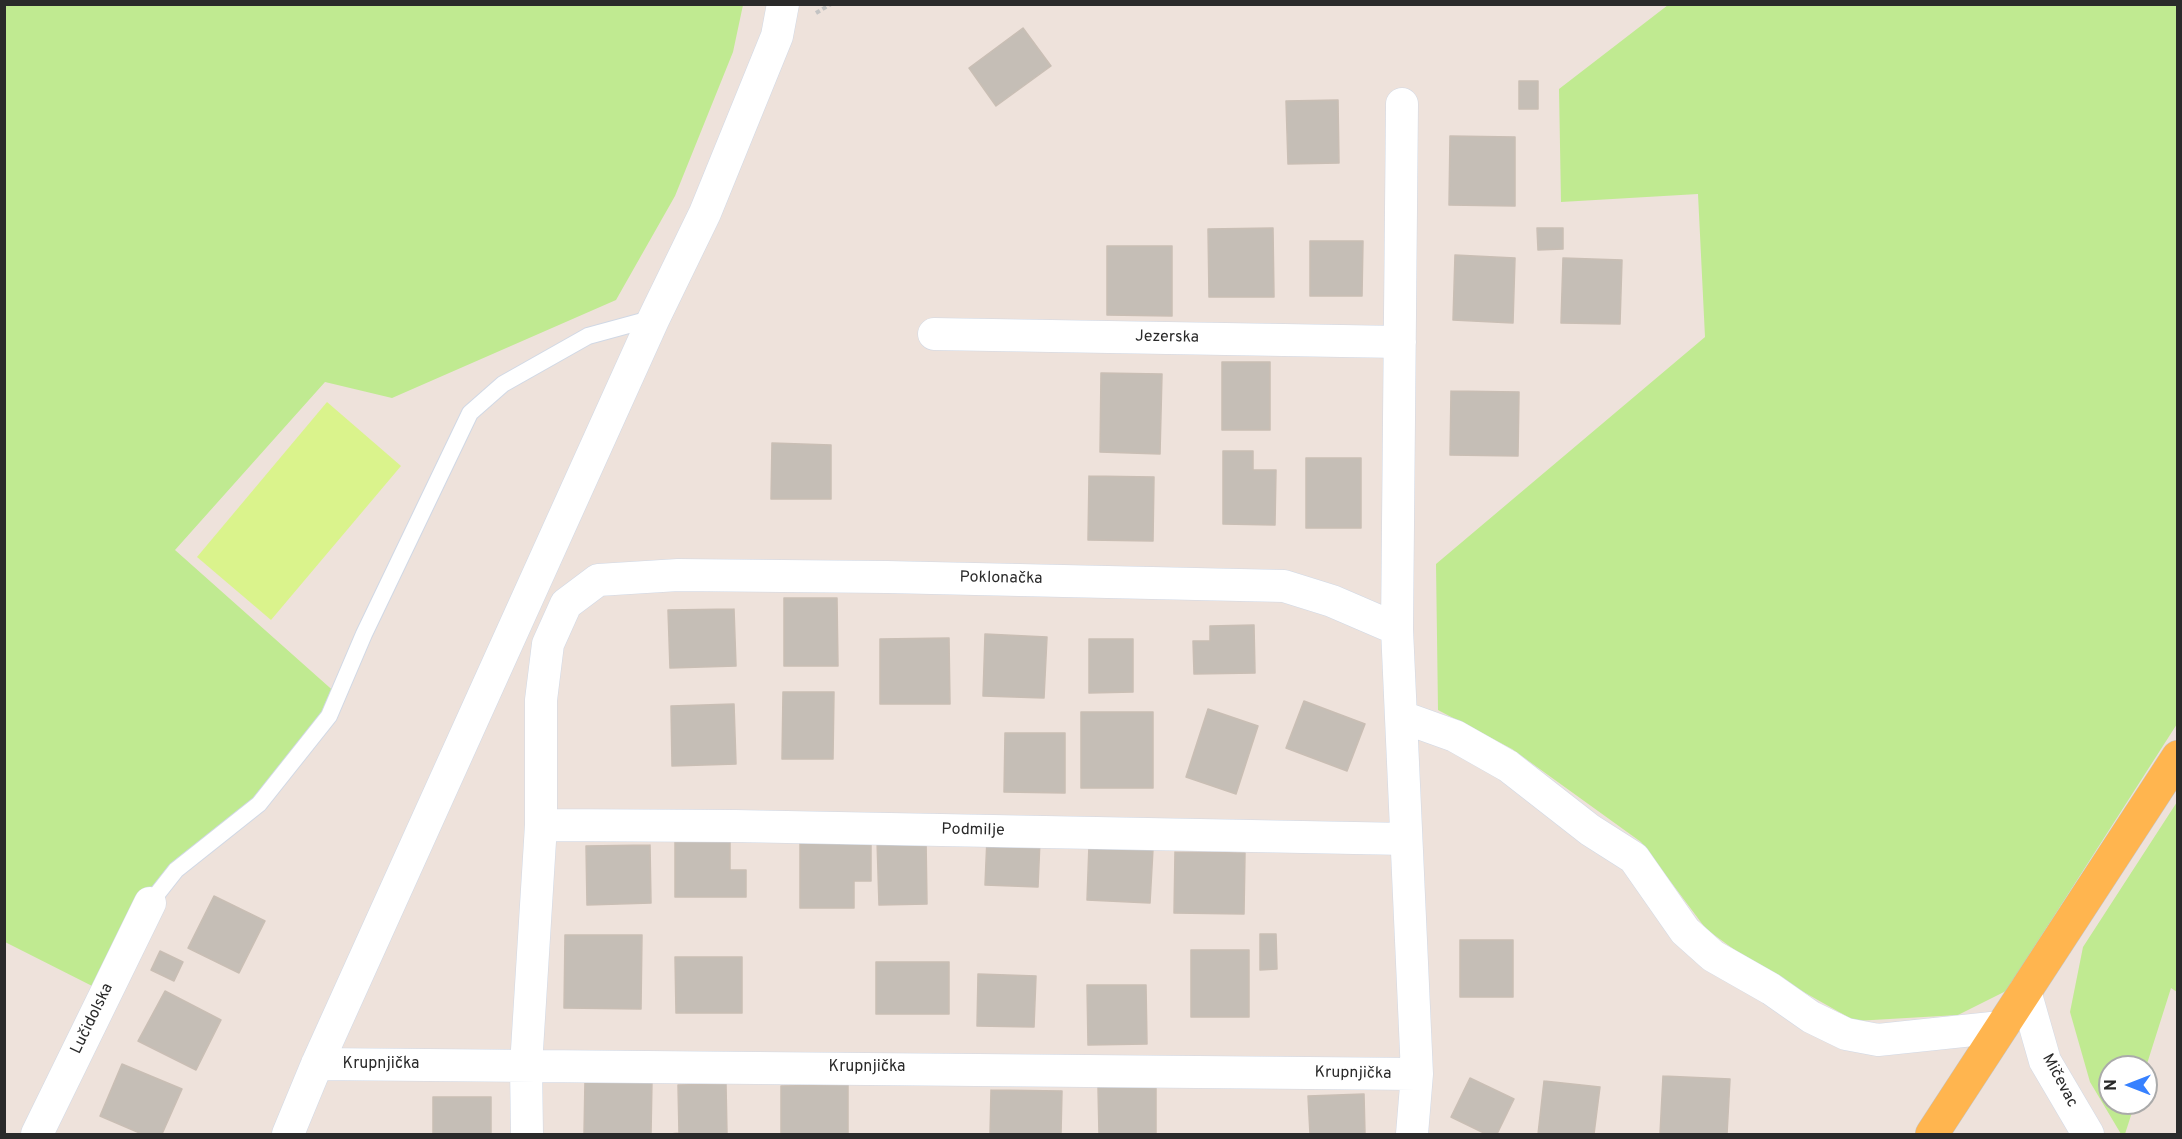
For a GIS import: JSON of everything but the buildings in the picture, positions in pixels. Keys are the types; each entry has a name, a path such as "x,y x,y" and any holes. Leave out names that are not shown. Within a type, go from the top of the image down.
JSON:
{"main road":[{"path":"1932,1134 2178,757"}],"street":[{"path":"288,1134 317,1064 654,318 705,213 777,36 783,4"},
{"path":"1402,104 1397,629 1417,1074 1412,1134"},
{"name":"Jezerska","path":"934,334 1401,342"},
{"name":"Poklonačka","path":"541,825 541,700 548,644 566,604 598,580 678,575 1284,586 1332,601 1397,629"},
{"path":"1402,717 1455,736 1508,766 1590,830 1634,858 1685,931 1713,956 1771,989 1811,1017 1846,1034 1878,1040 2001,1027"},
{"path":"527,1134 526,1066 541,825"},
{"name":"Podmilje","path":"541,825 735,826 1406,839"},
{"name":"Lučidolska","path":"37,1134 150,903"},
{"name":"Mičevac","path":"2025,992 2045,1061 2088,1134"},
{"name":"Krupnjička","path":"317,1064 1417,1074"}],"lane":[{"path":"150,903 176,870 260,804 329,716 364,634 470,413 503,384 588,336 654,318"}],"green space":[{"path":"4,5 743,5 733,52 675,196 616,300 392,398 325,382 175,550 338,695 259,804 176,870 106,993 5,942"},
{"path":"1668,5 2177,5 2177,724 2006,991 1958,1015 1855,1021 1754,964 1706,929 1641,842 1512,749 1438,710 1436,564 1705,337 1698,194 1561,202 1559,89"},
{"path":"327,402 401,466 271,620 197,557"},
{"path":"2177,802 2177,992 2171,988 2150,1055 2098,1055 2098,1095 2090,1082 2070,1012 2083,947"},
{"path":"2110,1115 2131,1115 2125,1134 2121,1134"}]}
